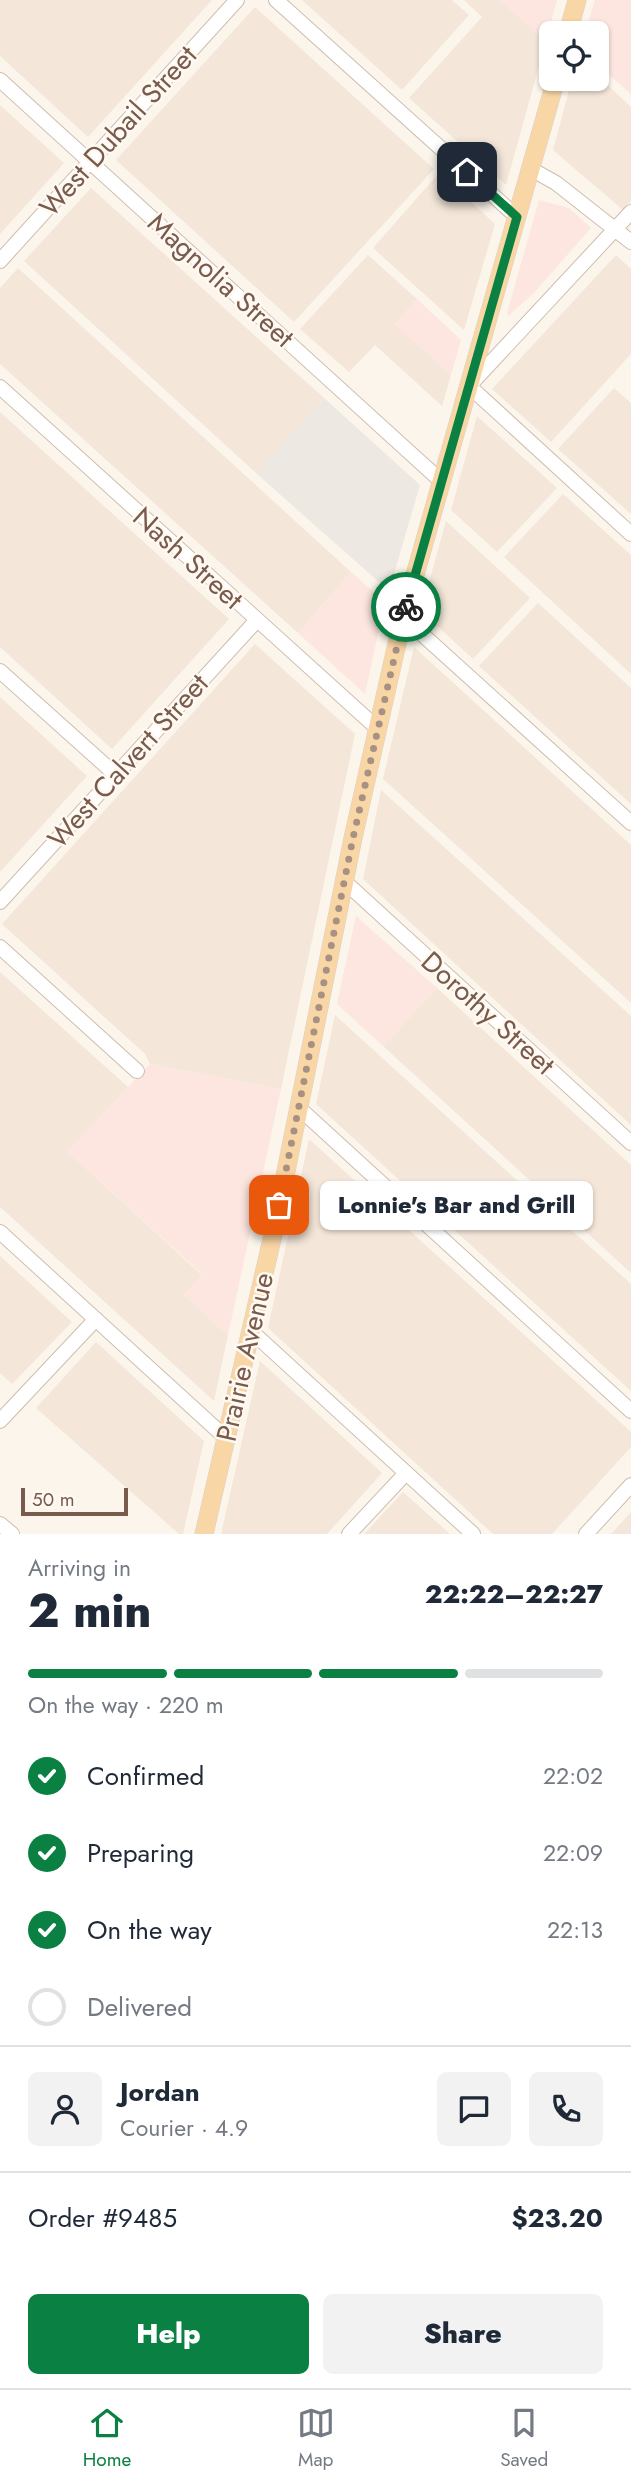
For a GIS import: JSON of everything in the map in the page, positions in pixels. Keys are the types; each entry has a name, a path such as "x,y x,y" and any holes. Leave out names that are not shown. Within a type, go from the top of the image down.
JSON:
{"main road":[{"path":"571,21 577,0"},
{"name":"Prairie Avenue","path":"204,1534 251,1331 377,728 403,617 553,91"}],"street":[{"name":"West Dubail Street","path":"0,261 237,0"},
{"path":"276,0 517,217"},
{"name":"Magnolia Street","path":"0,80 441,481"},
{"path":"531,169 556,183 631,242"},
{"path":"631,212 469,386 631,534"},
{"name":"Nash Street","path":"0,387 377,728"},
{"path":"403,617 631,823"},
{"name":"West Calvert Street","path":"0,902 257,620"},
{"path":"0,670 116,775"},
{"name":"Dorothy Street","path":"345,882 631,1143"},
{"path":"0,947 137,1071"},
{"path":"299,1108 631,1411"},
{"path":"0,1231 226,1438"},
{"path":"0,1421 96,1319"},
{"path":"251,1331 473,1534"},
{"path":"349,1534 406,1473"},
{"path":"586,1534 631,1485"},
{"path":"0,1524 12,1534"}],"shaded area":[{"path":"0,0 212,0 88,137 0,56"},
{"path":"302,0 452,0 469,15 402,90"},
{"path":"464,0 500,0 539,35 539,66 506,185 409,98 482,17"},
{"path":"500,0 557,0 551,21 539,21 539,35"},
{"path":"595,0 631,0 631,94 609,75 609,21 589,21"},
{"path":"255,7 434,169 294,322 116,160"},
{"path":"609,86 631,107 631,201 623,210 553,150 569,91 609,91"},
{"path":"0,105 64,163 0,234"},
{"path":"439,173 495,224 464,330 373,248"},
{"path":"91,188 324,398 256,473 24,261"},
{"path":"539,200 569,208 591,228 533,294 508,316 507,313"},
{"path":"368,255 417,299 395,324 451,375 442,406 375,345 349,372 300,329"},
{"path":"616,255 631,269 631,354 551,442 492,389"},
{"path":"18,268 351,572 298,633 0,364 0,288"},
{"path":"417,299 461,340 451,375 394,324"},
{"path":"614,388 631,403 631,514 558,449"},
{"path":"324,398 420,485 389,591 256,473"},
{"path":"0,412 229,619 112,749 0,647"},
{"path":"477,416 557,488 497,552 451,510"},
{"path":"563,494 631,555 631,674 504,557"},
{"path":"446,521 530,598 473,659 421,611"},
{"path":"351,572 385,602 365,694 298,633"},
{"path":"538,603 631,688 631,804 479,666"},
{"path":"255,644 355,734 281,1089 150,1064 145,1054 2,924"},
{"path":"414,647 631,845 631,1003 383,779"},
{"path":"0,697 87,776 0,872"},
{"path":"381,790 631,1016 631,1125 363,879"},
{"path":"356,916 437,988 383,1046 337,1004"},
{"path":"0,972 128,1087 68,1152 202,1275 184,1295 228,1335 214,1401 0,1207"},
{"path":"437,988 631,1165 631,1273 383,1046"},
{"path":"335,1015 631,1284 631,1391 316,1104"},
{"path":"150,1064 281,1089 228,1335 184,1295 202,1274 67,1151"},
{"path":"309,1139 631,1432 631,1447 552,1534 493,1534 268,1328"},
{"path":"0,1256 72,1322 12,1384 0,1373"},
{"path":"96,1342 204,1441 183,1534 179,1534 36,1408"},
{"path":"260,1361 382,1473 327,1534 221,1534"},
{"path":"403,1492 450,1534 364,1534"},
{"path":"631,1512 631,1534 611,1534"}],"way so far":[{"path":"279,1205 353,838 406,607"}],"place":[{"name":"Lonnie's Bar and Grill","path":"279,1205"}],"route":[{"path":"406,607 517,217 467,172"}]}
